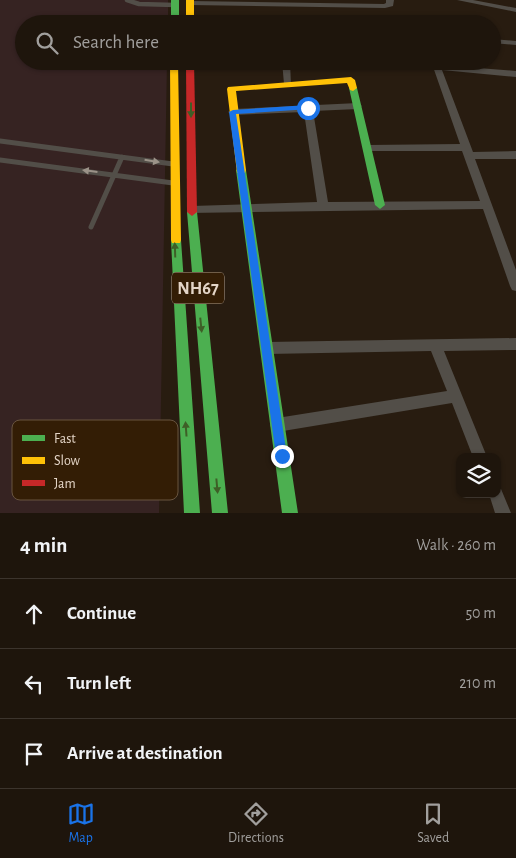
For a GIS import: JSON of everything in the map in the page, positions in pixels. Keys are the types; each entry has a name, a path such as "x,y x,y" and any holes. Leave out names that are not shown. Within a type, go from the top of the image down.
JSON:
{"main road":[{"path":"190,2 190,15"},
{"name":"NH67","path":"174,70 172,164 177,303 192,513"},
{"name":"NH67","path":"190,70 192,210 220,513"},
{"path":"290,513 245,208 230,91 233,88 350,80 358,106 380,205"}],"street":[{"path":"190,2 385,6 390,4 390,0"},
{"path":"461,0 516,10"},
{"path":"501,42 516,44"},
{"path":"287,70 288,84"},
{"path":"438,70 516,286"},
{"path":"484,70 516,74"},
{"path":"233,112 358,106"},
{"path":"308,108 323,206"},
{"path":"368,148 516,155"},
{"path":"192,210 380,205 486,205"},
{"path":"267,348 516,344"},
{"path":"435,346 478,453"},
{"path":"278,425 455,396"},
{"path":"497,498 503,513"}],"lane":[{"path":"127,0 139,4 175,3"},
{"path":"0,141 172,164"},
{"path":"91,227 122,156"},
{"path":"0,160 173,183"}],"shaded area":[{"path":"0,0 168,0 168,15 15,15 15,70 167,70 161,420 12,420 12,500 159,500 159,513 0,513"}],"traffic: fast":[{"path":"175,0 175,15"},
{"path":"353,88 380,205"},
{"path":"241,170 290,513"},
{"path":"192,212 220,513"},
{"path":"176,240 192,513"}],"traffic: slow":[{"path":"190,0 190,15"},
{"path":"174,70 176,240"},
{"path":"241,170 231,89 351,80 353,88"}],"traffic: jam":[{"path":"190,70 192,212"}],"route":[{"path":"282,456 245,208 233,112 308,108"}]}
